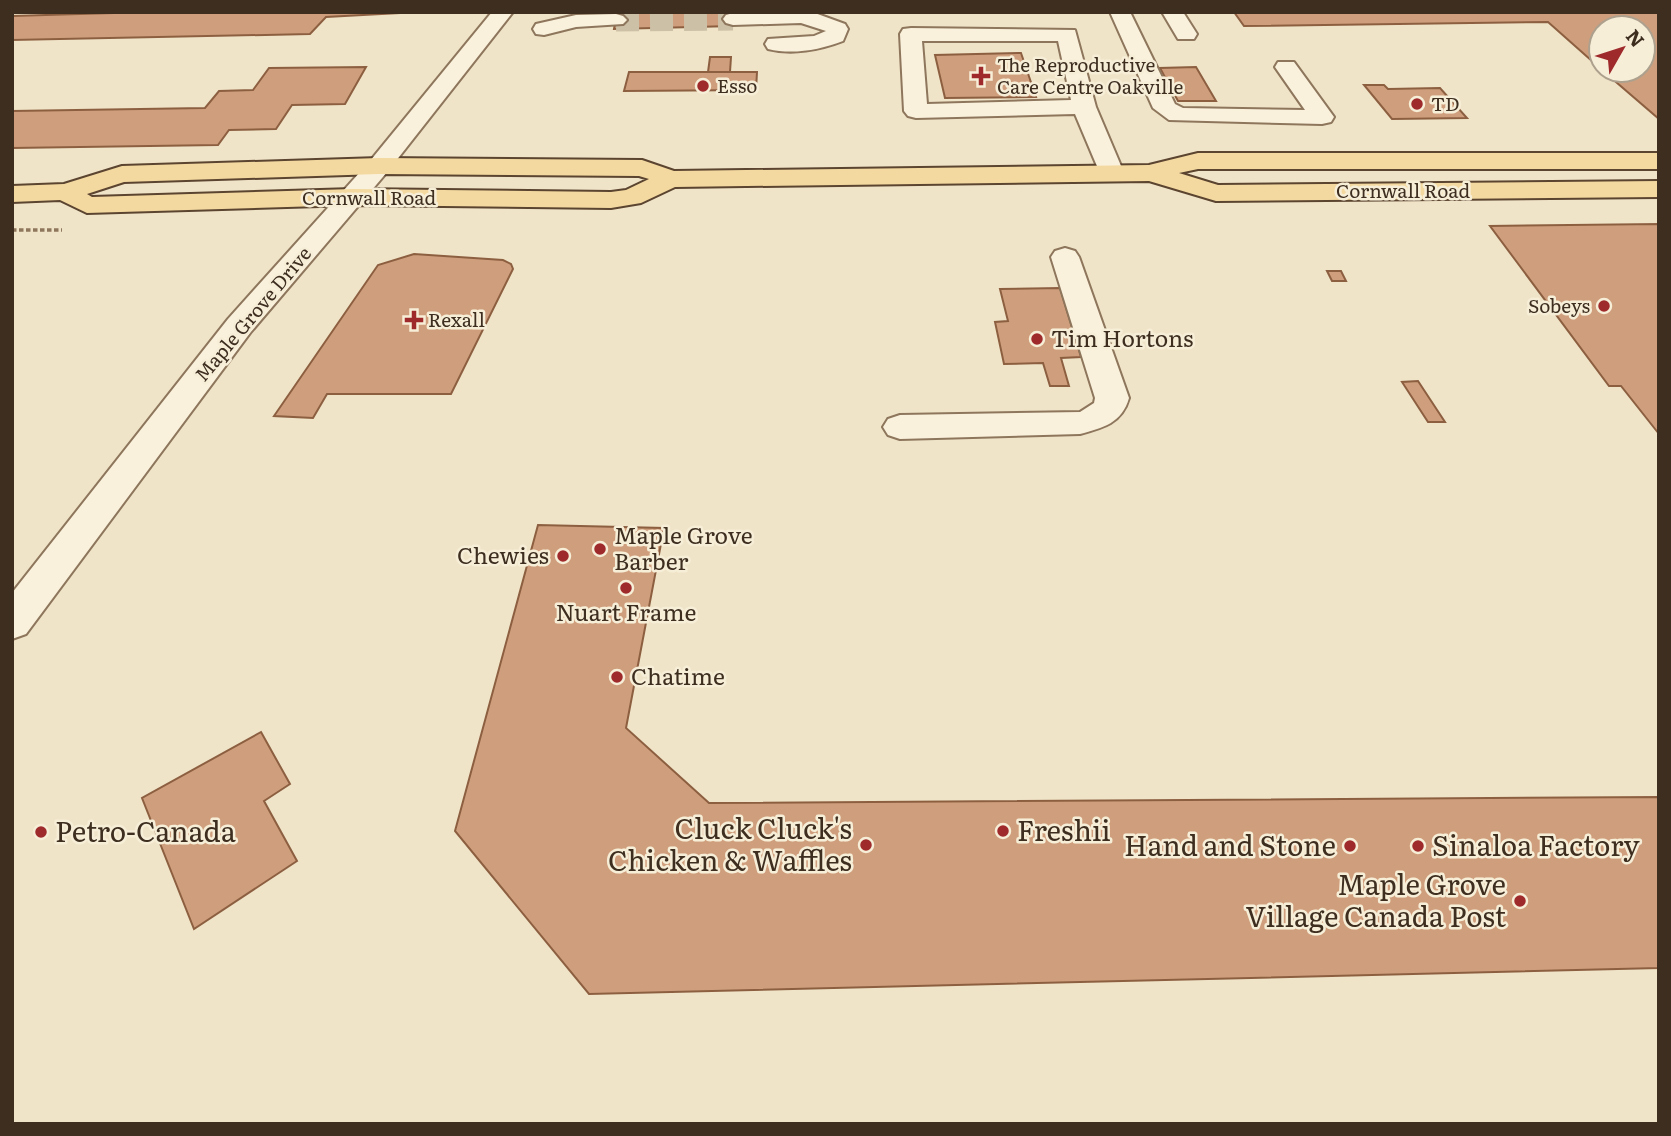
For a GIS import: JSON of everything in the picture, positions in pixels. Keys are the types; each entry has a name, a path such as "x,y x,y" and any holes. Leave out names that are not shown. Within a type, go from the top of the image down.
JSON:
{"main road":[{"name":"Cornwall Road","path":"12,194 66,192 122,174 379,166 642,168 671,179 1149,173 1198,161 1659,161"},
{"name":"Cornwall Road","path":"1149,173 1216,193 1659,189"},
{"name":"Cornwall Road","path":"66,192 86,205 353,197 611,200 632,197 671,179"}],"street":[{"name":"Maple Grove Drive","path":"12,623 239,327 379,166 503,12"},
{"path":"1120,12 1165,108 1178,115 1322,117 1286,67"},
{"path":"1171,12 1186,34"},
{"path":"733,19 804,18 819,20 837,29 835,36 825,41 776,44"},
{"path":"544,29 576,21 616,20"},
{"path":"1084,107 916,111 911,34 1067,35 1084,107 1111,173"},
{"path":"900,427 1080,423 1094,419 1109,409 1112,398 1065,257"}],"building":[{"path":"148,12 419,12 326,17 310,34 12,40 12,16"},
{"path":"733,12 733,26 614,29 617,13"},
{"path":"1234,12 1659,12 1659,119 1618,84 1657,84 1657,14 1587,14 1587,57 1548,22 1244,26"},
{"path":"1021,53 1036,97 945,98 935,55"},
{"path":"710,57 731,57 730,72 708,72"},
{"path":"366,67 345,104 292,105 276,129 229,130 218,145 12,148 12,111 205,108 219,91 253,90 269,68"},
{"path":"1196,67 1216,101 1178,101 1160,68"},
{"path":"629,72 757,72 756,90 624,91"},
{"name":"TD","path":"1364,85 1384,85 1388,89 1440,88 1467,118 1392,119"},
{"name":"Sobeys","path":"1659,224 1659,434 1621,386 1609,386 1490,226"},
{"name":"Rexall","path":"414,254 503,260 511,264 513,269 451,394 327,394 313,418 274,416 378,265"},
{"path":"1327,271 1341,271 1346,281 1332,281"},
{"name":"Tim Hortons","path":"1060,288 1081,357 1061,358 1069,386 1050,386 1043,363 1004,364 995,322 1008,321 1000,289"},
{"path":"1418,381 1445,422 1428,422 1402,382"},
{"path":"538,525 664,528 626,728 709,803 1659,797 1659,968 589,994 455,831"},
{"path":"261,732 290,784 264,801 297,861 194,929 142,798"}],"tunnel":[{"path":"616,20 733,19"}],"place":[{"name":"The Reproductive Care Centre Oakville","path":"981,76"},
{"name":"Esso","path":"703,86"},
{"name":"TD","path":"1417,104"},
{"name":"Sobeys","path":"1604,306"},
{"name":"Rexall","path":"414,320"},
{"name":"Tim Hortons","path":"1037,339"},
{"name":"Maple Grove Barber","path":"600,549"},
{"name":"Chewies","path":"563,556"},
{"name":"Nuart Frame","path":"626,588"},
{"name":"Chatime","path":"617,677"},
{"name":"Freshii","path":"1003,831"},
{"name":"Petro-Canada","path":"41,832"},
{"name":"Cluck Cluck's Chicken & Waffles","path":"866,845"},
{"name":"Hand and Stone","path":"1350,846"},
{"name":"Sinaloa Factory","path":"1418,846"},
{"name":"Maple Grove Village Canada Post","path":"1520,901"}]}
